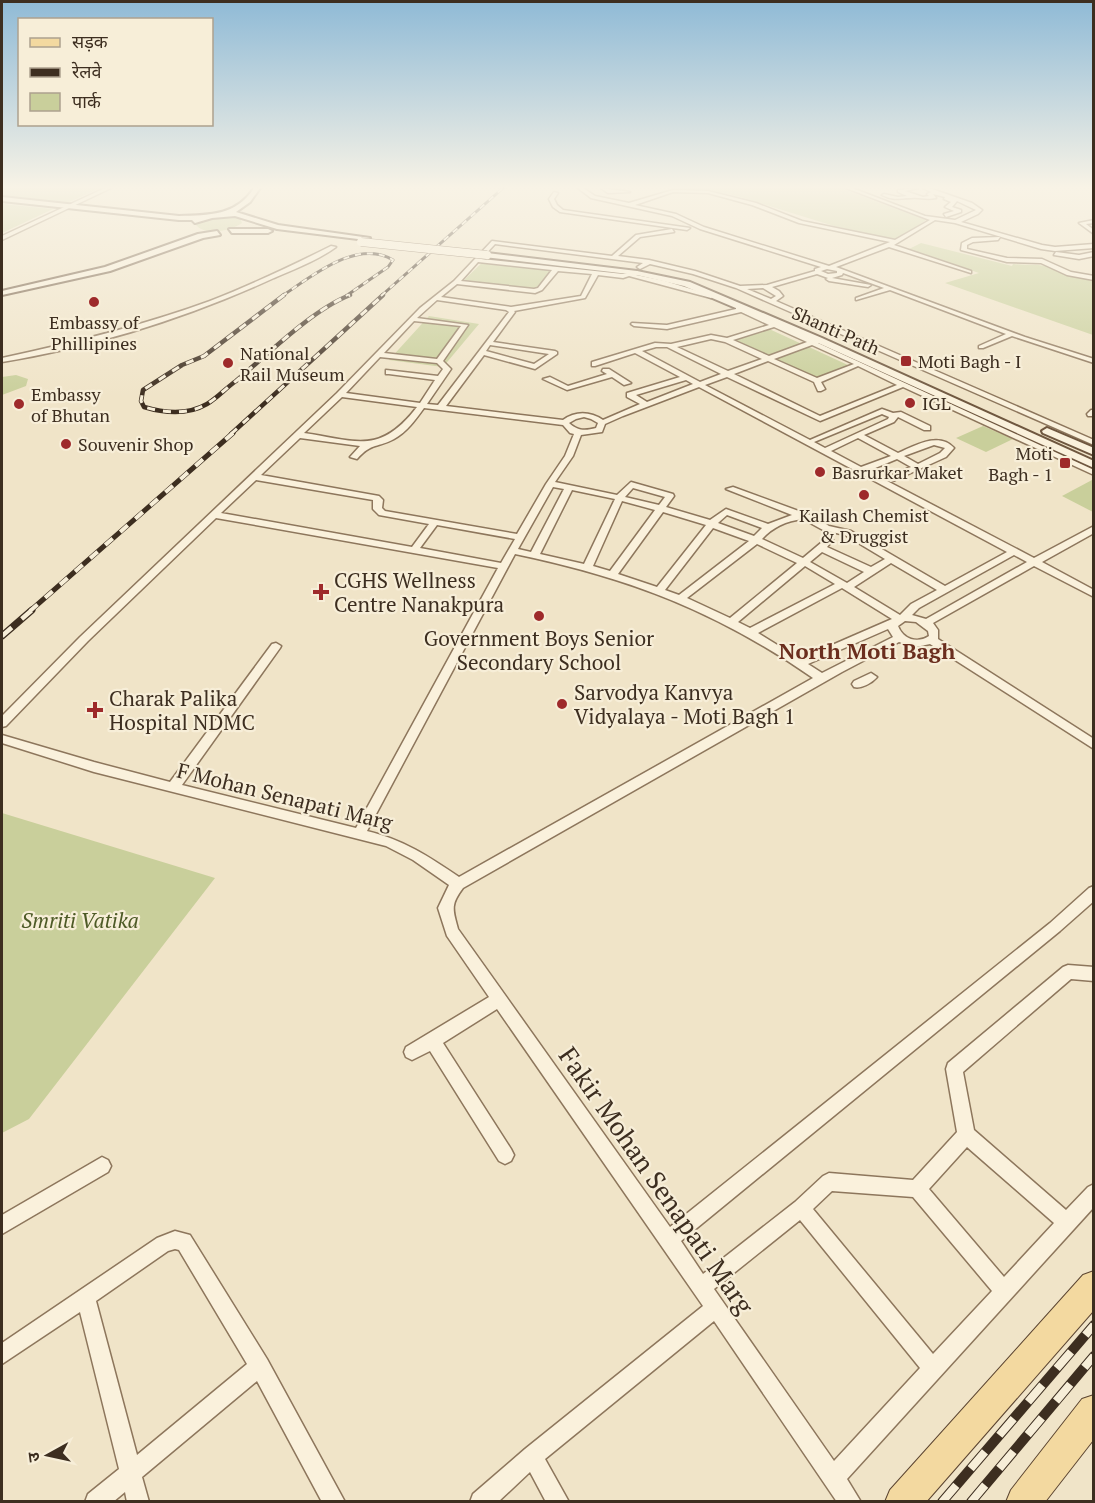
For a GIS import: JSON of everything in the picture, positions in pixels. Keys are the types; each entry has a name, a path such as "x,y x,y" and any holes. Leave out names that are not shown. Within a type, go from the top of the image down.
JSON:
{"main road":[{"path":"2,291 129,258"},
{"path":"2,291 107,269 138,258"},
{"name":"Shanti Path","path":"511,258 639,269 701,280 1094,452"},
{"name":"Shanti Path","path":"639,269 703,289 816,342 1094,465"},
{"path":"902,1502 1094,1286"},
{"path":"1023,1502 1094,1411"}],"street":[{"path":"2,360 114,334 197,309 272,279 312,258"},
{"path":"2,723 84,639 340,395 412,319 484,258"},
{"path":"498,258 556,269 596,273 639,269 695,273 772,301 1094,442"},
{"path":"613,258 816,342 903,385 1094,473"},
{"path":"800,258 840,270 1012,334 1094,361"},
{"path":"821,274 818,269 853,258"},
{"path":"928,258 969,272"},
{"path":"999,258 1042,261 1069,274 1094,278"},
{"path":"1042,261 1046,258"},
{"path":"539,290 556,269"},
{"path":"738,287 767,287 821,274 837,275 842,273 840,270"},
{"path":"436,298 512,309 583,297 596,273"},
{"path":"777,292 821,274 852,284 889,288"},
{"path":"456,282 539,290 552,296"},
{"path":"767,287 780,296 772,301"},
{"path":"858,299 889,288"},
{"path":"925,311 940,307"},
{"path":"440,408 512,309"},
{"path":"634,324 667,327 741,310"},
{"path":"412,319 465,326 438,361"},
{"path":"727,340 774,325"},
{"path":"834,338 846,334"},
{"path":"981,346 1012,334"},
{"path":"627,383 595,364 655,345 671,346 711,337 727,340 817,381 821,389"},
{"path":"709,386 730,374 816,342"},
{"path":"482,352 535,367 555,353 488,344"},
{"path":"671,346 820,419 903,385"},
{"path":"636,351 699,386"},
{"path":"299,435 364,444 394,436 421,405 447,369 438,361 379,355"},
{"path":"817,381 855,366"},
{"path":"389,372 440,378"},
{"path":"547,379 567,388 613,375"},
{"path":"647,405 630,395 685,378"},
{"path":"565,423 568,429 578,433 599,430 602,423 699,386 719,387 763,412"},
{"path":"709,386 824,452 1094,594"},
{"path":"340,395 565,423"},
{"path":"814,440 877,411 893,416"},
{"path":"824,452 891,420 898,414 927,428"},
{"path":"565,423 570,418 581,415 597,418 602,423"},
{"path":"841,426 918,467"},
{"path":"1082,438 1094,432"},
{"path":"359,834 520,537 569,456 578,433"},
{"path":"860,471 933,442 947,445 950,448 944,455 891,479"},
{"path":"354,457 364,444"},
{"path":"256,477 376,498 379,500 378,512 520,537"},
{"path":"550,484 620,497 712,524 802,562 845,585 899,620"},
{"path":"588,567 620,497 631,485 670,496 612,575"},
{"path":"534,556 569,487"},
{"path":"730,489 804,516 826,528 855,536 945,590"},
{"path":"660,590 712,524 726,512 768,527"},
{"path":"216,515 504,566"},
{"path":"681,598 755,541 768,527 788,518 804,516"},
{"path":"414,550 435,522"},
{"path":"926,623 1094,529"},
{"path":"731,622 802,562 821,549 828,540"},
{"path":"821,549 872,571"},
{"path":"512,552 588,567 681,598 751,632 822,679"},
{"path":"1013,552 915,606 892,629 899,638 916,644 931,640 1094,745"},
{"path":"751,632 872,571 892,558"},
{"path":"968,578 987,588"},
{"path":"800,663 899,620 915,619 926,623 934,634 931,640"},
{"path":"458,884 899,638"},
{"path":"173,787 276,646"},
{"path":"858,684 871,677"},
{"name":"F Mohan Senapati Marg","path":"2,739 94,767 402,847 458,884"},
{"name":"Fakir Mohan Senapati Marg","path":"458,884 450,894 445,908 452,932 850,1502"},
{"path":"668,1240 1046,934 1094,892"},
{"path":"1067,1222 966,1135 954,1070 1068,972 1094,974"},
{"path":"412,1053 498,1000"},
{"path":"432,1041 505,1155"},
{"path":"917,1189 966,1135"},
{"path":"2,1225 102,1166"},
{"path":"701,1288 801,1208 829,1182 917,1189 1004,1291"},
{"path":"833,1478 1094,1193"},
{"path":"801,1208 933,1369"},
{"path":"2,1354 163,1244 175,1240 184,1241 260,1366 334,1502"},
{"path":"86,1297 138,1502"},
{"path":"481,1502 532,1456 715,1308"},
{"path":"96,1502 260,1366"},
{"path":"532,1456 558,1502"}],"green space":[{"path":"936,258 981,258 1012,266 1013,264 1040,265 1093,281 1093,335 945,283 979,273"},
{"path":"486,259 555,268 535,290 463,281"},
{"path":"429,316 479,324 443,367 389,360"},
{"path":"767,328 804,345 771,357 734,339"},
{"path":"809,347 850,366 816,379 776,359"},
{"path":"16,375 28,379 26,386 2,395 2,377"},
{"path":"983,426 1013,439 986,452 956,438"},
{"path":"1092,480 1093,512 1062,496"},
{"name":"Smriti Vatika","path":"2,813 215,878 29,1119 2,1133"}],"railway":[{"path":"282,296 320,270 347,258"},
{"path":"346,296 388,267 393,260 389,258"},
{"path":"381,296 424,258"},
{"path":"284,295 204,356 182,365 143,390 141,401 144,407 176,412 200,408 214,399 306,322 350,295"},
{"path":"231,434 383,295"},
{"path":"30,611 233,433"},
{"path":"2,636 32,610"},
{"path":"942,1502 1094,1325"},
{"path":"971,1502 1094,1356"}],"place":[{"name":"Embassy of Phillipines","path":"94,302"},
{"name":"Moti Bagh - I","path":"906,361"},
{"name":"National Rail Museum","path":"228,363"},
{"name":"IGL","path":"910,403"},
{"name":"Embassy of Bhutan","path":"19,404"},
{"name":"Souvenir Shop","path":"66,444"},
{"name":"Moti Bagh - 1","path":"1065,463"},
{"name":"Basrurkar Maket","path":"820,472"},
{"name":"Kailash Chemist & Druggist","path":"864,495"},
{"name":"CGHS Wellness Centre Nanakpura","path":"321,592"},
{"name":"Government Boys Senior Secondary School","path":"539,616"},
{"name":"Sarvodya Kanvya Vidyalaya - Moti Bagh 1","path":"562,704"},
{"name":"Charak Palika Hospital NDMC","path":"95,710"}],"district":[{"name":"North Moti Bagh","path":"867,650"}]}
